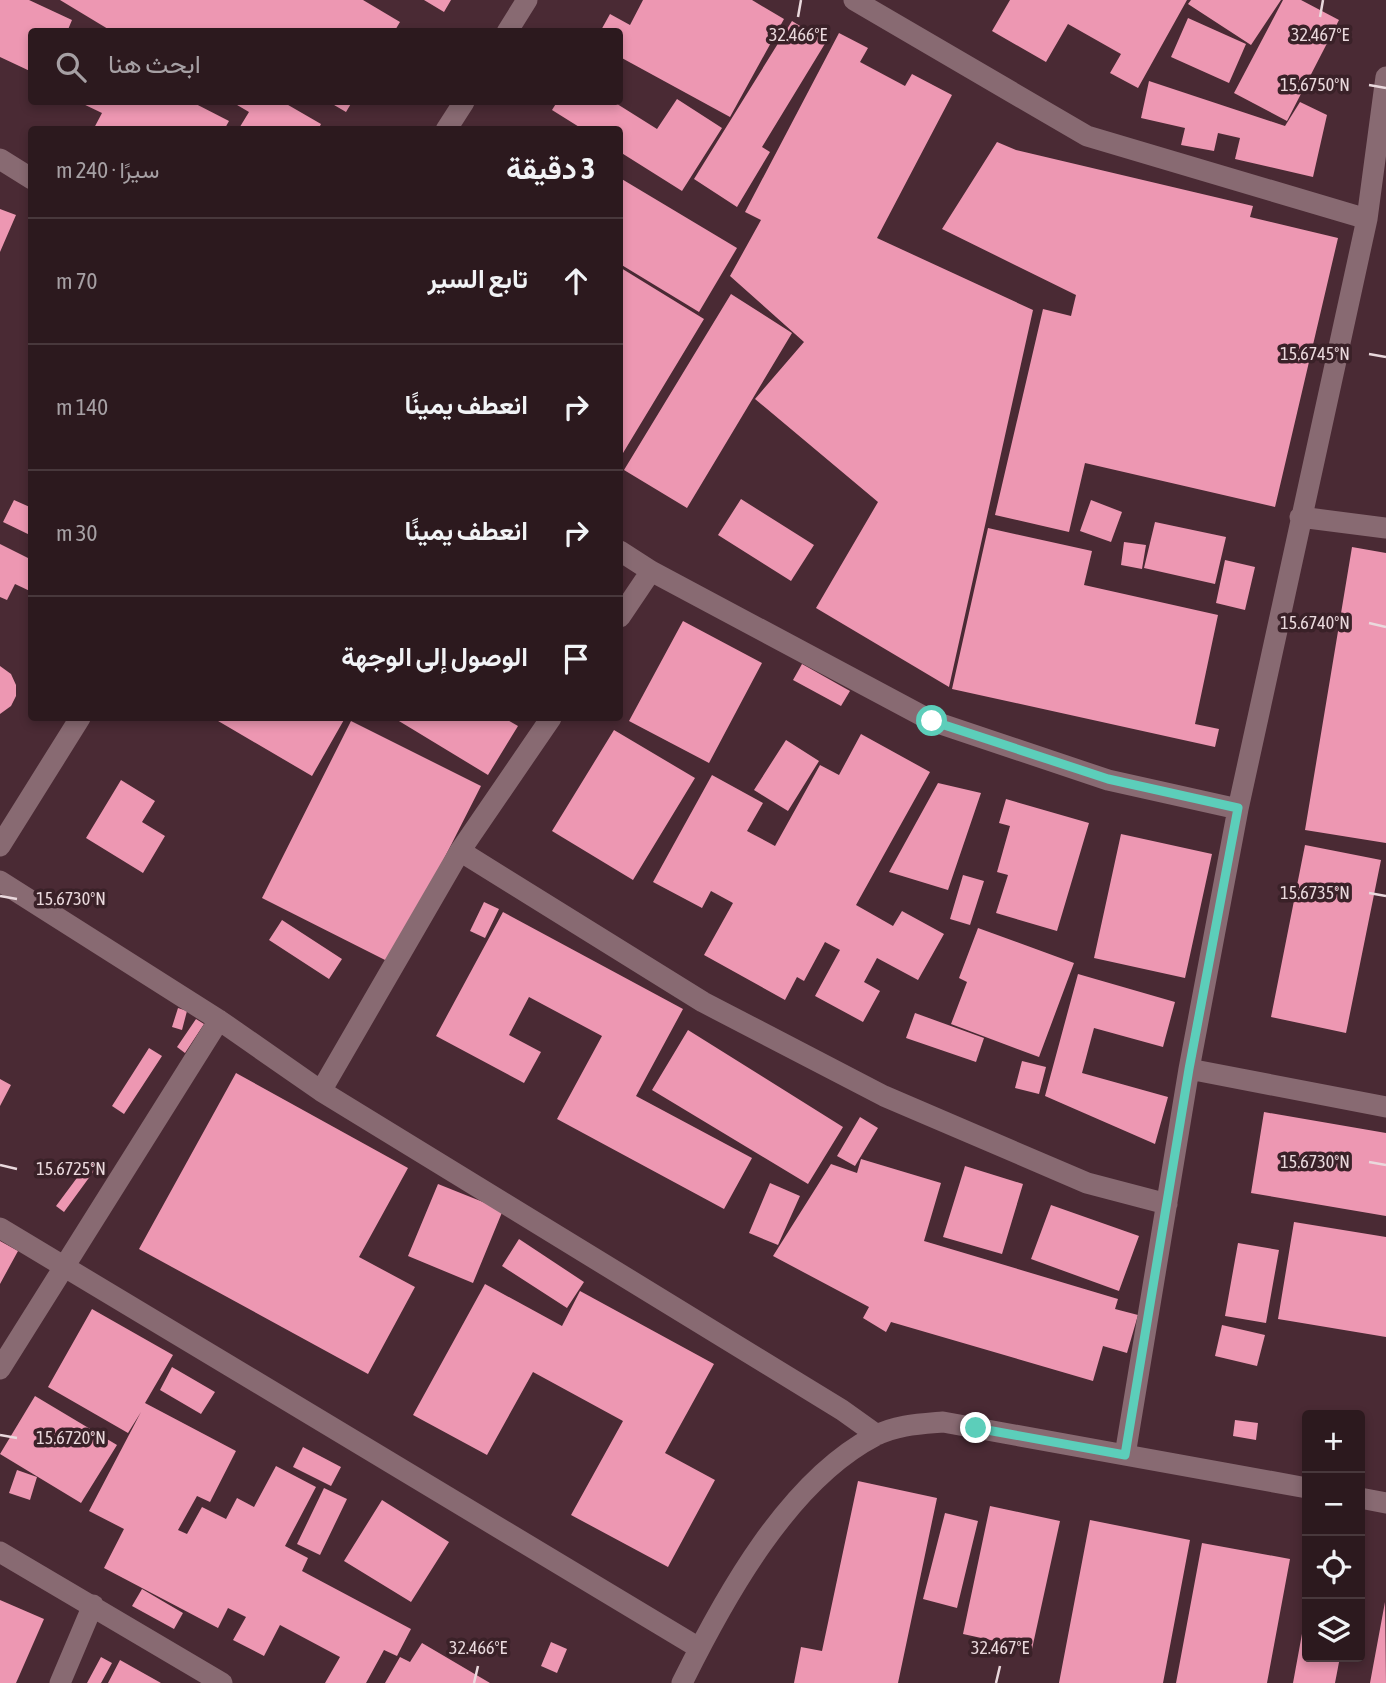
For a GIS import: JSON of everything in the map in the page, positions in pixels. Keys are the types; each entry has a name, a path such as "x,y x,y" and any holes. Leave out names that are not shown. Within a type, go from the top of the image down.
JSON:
{"street":[{"path":"510,28 527,0"},
{"path":"854,0 1087,136 1367,219"},
{"path":"1125,1455 1189,1069 1238,808 1367,219 1386,77"},
{"path":"449,126 462,105"},
{"path":"0,159 28,176"},
{"path":"1300,517 1386,528"},
{"path":"623,553 651,571 932,721 1108,779 1238,808"},
{"path":"623,613 651,571"},
{"path":"0,846 78,721"},
{"path":"321,1091 460,851 549,721"},
{"path":"460,851 703,1002 884,1096 1087,1183 1167,1204"},
{"path":"0,881 219,1020 321,1091 830,1402 877,1435"},
{"path":"0,1369 219,1020"},
{"path":"1189,1069 1386,1107"},
{"path":"0,1228 699,1648"},
{"path":"682,1683 699,1648 754,1558 791,1508 820,1475 848,1452 877,1435 909,1425 943,1422 1302,1487"},
{"path":"1365,1499 1386,1503"},
{"path":"0,1552 222,1683"},
{"path":"60,1683 93,1605"}],"shaded area":[{"path":"0,0 1386,0 1386,1683 0,1683"}],"building":[{"path":"0,0 29,0 72,20 69,28 28,28 28,70 0,57"},
{"path":"60,0 363,0 400,22 396,28 106,28"},
{"path":"424,0 451,0 444,12"},
{"path":"643,0 752,0 784,19 730,117 623,59 623,28 602,28 610,14 630,25"},
{"path":"1010,0 1187,0 1138,88 1110,73 1121,54 1068,24 1046,62 992,31"},
{"path":"1191,0 1281,0 1251,45 1188,4"},
{"path":"1283,0 1301,0 1339,20 1287,121 1234,93"},
{"path":"1188,18 1246,44 1229,83 1171,57"},
{"path":"792,21 826,42 762,147 770,152 737,207 694,179"},
{"path":"839,33 868,48 860,62 905,86 912,74 952,95 877,238 1033,310 949,687 816,608 878,502 755,399 804,342 730,276 761,220 745,212"},
{"path":"1149,81 1285,126 1300,102 1327,115 1313,177 1235,159 1240,138 1218,133 1214,151 1181,145 1185,128 1141,118"},
{"path":"677,99 722,128 682,191 623,154 623,126 578,126 552,110 555,105 619,105 657,129"},
{"path":"85,105 198,105 229,121 226,126 95,126 102,113"},
{"path":"237,105 288,105 321,124 240,126 249,112"},
{"path":"334,105 350,105 346,112"},
{"path":"997,142 1016,150 1253,206 1250,217 1338,238 1275,507 1085,463 1069,532 995,515 1043,309 1071,316 1076,295 942,229"},
{"path":"623,180 737,248 699,312 623,266"},
{"path":"0,209 16,215 0,252"},
{"path":"623,269 704,319 623,453"},
{"path":"731,294 792,333 687,508 624,470"},
{"path":"741,499 814,545 791,581 718,535"},
{"path":"14,500 28,506 28,534 3,522"},
{"path":"1091,500 1122,512 1111,542 1080,531"},
{"path":"1155,522 1226,537 1215,584 1144,568"},
{"path":"988,528 1092,551 1084,585 1218,615 1195,724 1219,729 1215,747 952,689"},
{"path":"1124,542 1146,545 1142,569 1121,565"},
{"path":"0,544 28,558 28,590 15,584 7,600 0,597"},
{"path":"1352,547 1386,553 1386,843 1305,830"},
{"path":"1225,560 1255,567 1245,610 1216,603"},
{"path":"683,621 762,663 709,763 629,721"},
{"path":"802,664 850,691 841,706 793,680"},
{"path":"0,666 11,674 16,685 16,696 11,706 0,714"},
{"path":"218,721 343,721 312,776"},
{"path":"351,721 481,786 391,963 262,898"},
{"path":"399,721 509,721 518,726 488,775"},
{"path":"614,730 695,778 633,880 552,831"},
{"path":"861,734 930,772 856,905 893,926 902,911 944,934 918,980 877,958 864,982 880,991 863,1022 815,996 840,950 825,942 804,981 797,977 785,1000 704,955 733,903 711,891 702,908 653,882 712,775 763,803 747,831 775,846 820,765 839,775"},
{"path":"786,740 819,761 788,811 754,790"},
{"path":"121,780 155,801 142,822 165,836 143,873 86,838"},
{"path":"938,783 981,793 948,890 889,872"},
{"path":"1006,799 1089,823 1057,931 996,913 1008,875 997,872 1010,826 999,823"},
{"path":"1121,834 1212,854 1185,978 1094,958"},
{"path":"1305,845 1381,860 1346,1033 1271,1017"},
{"path":"963,875 984,881 970,925 950,919"},
{"path":"484,902 499,909 485,938 470,931"},
{"path":"503,912 683,1009 636,1096 752,1158 724,1209 557,1119 602,1036 529,997 509,1035 541,1052 524,1083 436,1036"},
{"path":"282,920 342,959 329,979 269,940"},
{"path":"978,928 1074,963 1039,1057 951,1024 967,982 959,978"},
{"path":"1078,974 1175,1002 1163,1047 1094,1028 1082,1073 1168,1097 1155,1144 1045,1096"},
{"path":"178,1008 187,1011 182,1030 172,1027"},
{"path":"915,1013 984,1038 976,1062 906,1038"},
{"path":"196,1019 204,1024 185,1053 177,1047"},
{"path":"688,1030 843,1127 808,1184 652,1090"},
{"path":"149,1048 162,1056 124,1114 112,1106"},
{"path":"1022,1061 1046,1067 1039,1094 1015,1088"},
{"path":"236,1073 408,1168 359,1257 415,1287 368,1374 139,1249"},
{"path":"0,1079 11,1085 0,1106"},
{"path":"1264,1112 1386,1133 1386,1216 1251,1193"},
{"path":"860,1117 878,1128 855,1166 837,1156"},
{"path":"91,1159 99,1164 64,1212 56,1206"},
{"path":"861,1159 941,1183 924,1241 1118,1299 1115,1309 1138,1315 1127,1353 1103,1346 1093,1381 891,1322 886,1332 863,1318 869,1307 773,1256 831,1164 857,1173"},
{"path":"965,1166 1023,1184 1002,1254 943,1237"},
{"path":"770,1183 800,1196 778,1245 749,1233"},
{"path":"438,1184 503,1210 473,1283 408,1256"},
{"path":"1051,1205 1139,1236 1119,1291 1031,1259"},
{"path":"1294,1222 1386,1237 1386,1337 1278,1319"},
{"path":"519,1239 584,1282 567,1308 502,1266"},
{"path":"0,1241 18,1251 0,1284"},
{"path":"1238,1243 1279,1250 1266,1323 1225,1316"},
{"path":"485,1284 562,1326 580,1291 714,1364 665,1453 715,1480 668,1567 571,1515 623,1421 533,1372 487,1455 413,1415"},
{"path":"92,1309 173,1355 145,1403 236,1451 210,1502 197,1496 178,1530 187,1534 202,1507 226,1519 237,1498 254,1507 276,1466 316,1487 285,1546 308,1558 302,1571 411,1629 397,1656 384,1650 366,1683 325,1683 340,1657 280,1625 264,1656 233,1640 246,1617 228,1608 218,1628 104,1568 124,1529 89,1511 141,1412 128,1433 48,1387"},
{"path":"1222,1325 1265,1335 1257,1366 1215,1356"},
{"path":"172,1367 215,1392 201,1414 160,1390"},
{"path":"35,1396 117,1445 81,1503 0,1454"},
{"path":"1235,1420 1258,1423 1256,1440 1233,1436"},
{"path":"303,1447 341,1467 331,1486 293,1467"},
{"path":"17,1470 37,1477 30,1500 9,1493"},
{"path":"858,1481 937,1498 898,1683 794,1683 801,1647 822,1651"},
{"path":"324,1488 347,1499 320,1555 297,1544"},
{"path":"382,1500 449,1542 411,1602 344,1561"},
{"path":"990,1506 1060,1521 1032,1649 963,1634"},
{"path":"945,1513 978,1521 957,1608 923,1599"},
{"path":"1090,1520 1190,1540 1163,1683 1059,1683"},
{"path":"1202,1543 1290,1559 1267,1683 1176,1683"},
{"path":"142,1589 183,1613 174,1629 132,1606"},
{"path":"0,1600 44,1619 16,1683 0,1683"},
{"path":"1385,1602 1386,1683 1370,1683"},
{"path":"1302,1634 1302,1662 1339,1662 1335,1683 1293,1683"},
{"path":"551,1642 567,1649 557,1673 541,1666"},
{"path":"422,1643 490,1683 385,1683 400,1657 410,1662"},
{"path":"101,1657 112,1663 101,1683 87,1683"},
{"path":"120,1660 161,1683 108,1683"}],"route":[{"path":"932,721 1108,779 1238,808 1189,1069 1125,1455 976,1428"}]}
